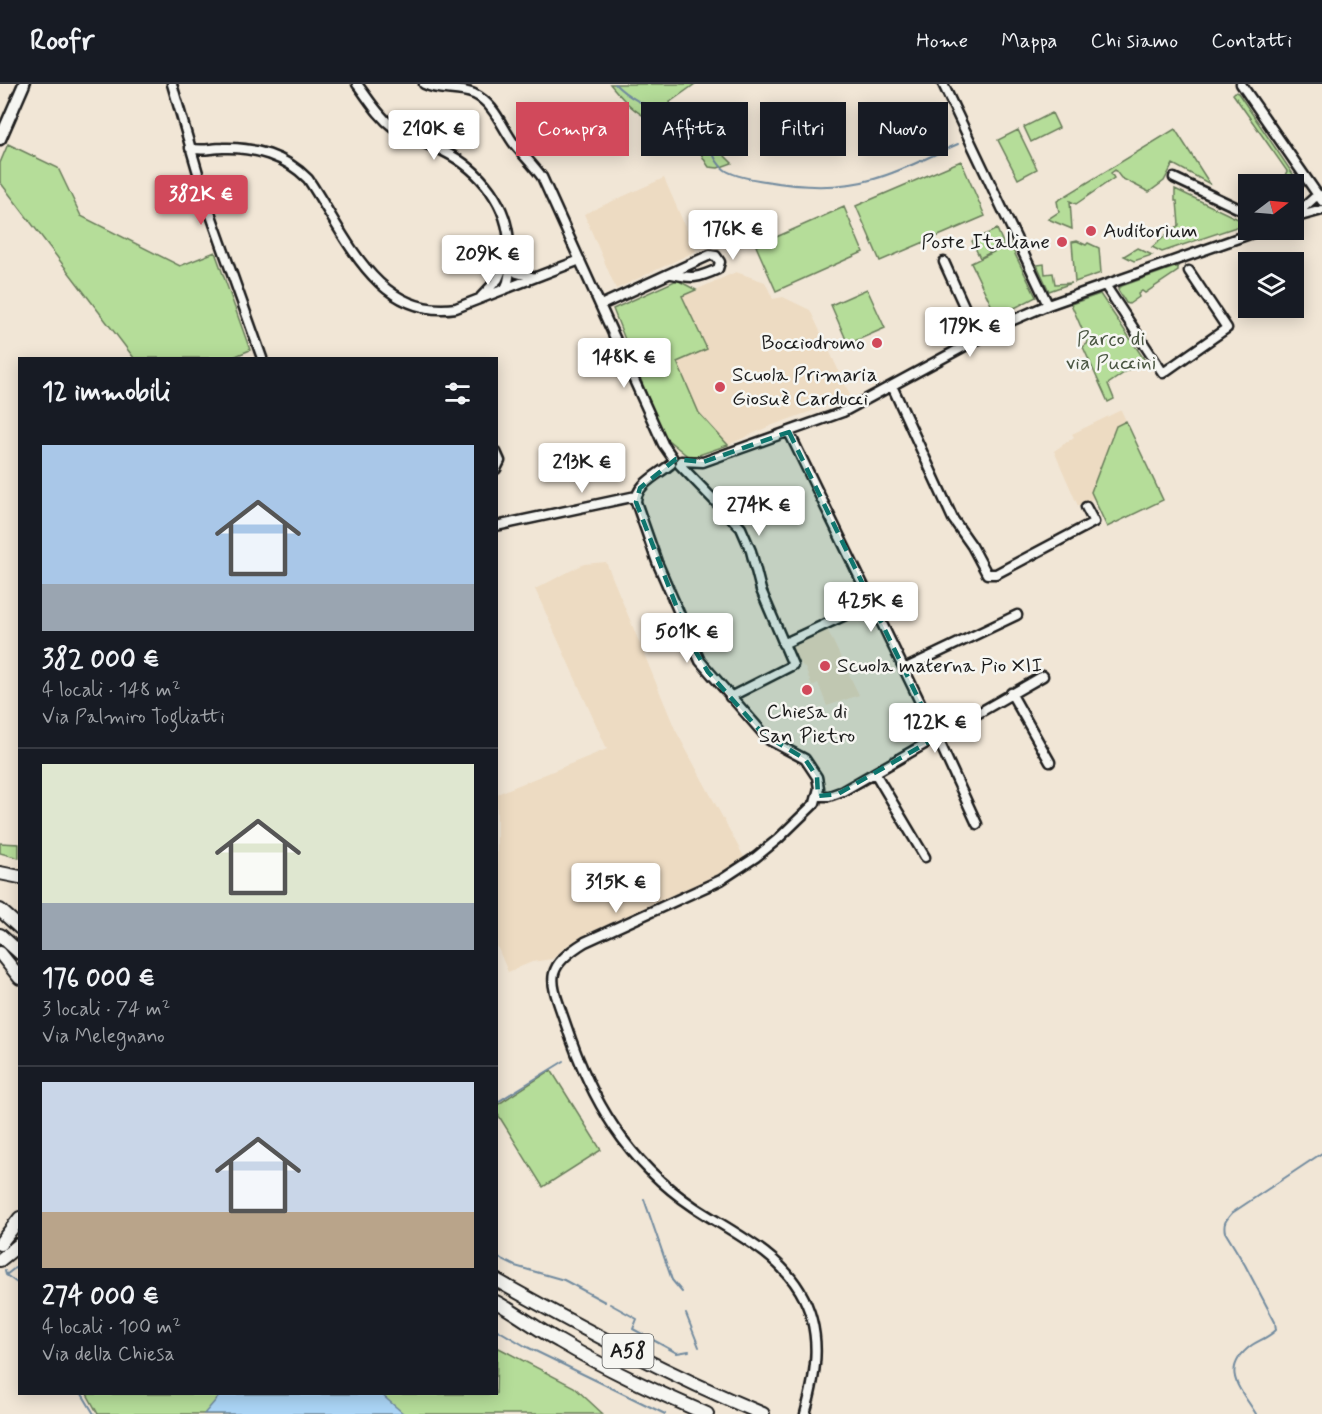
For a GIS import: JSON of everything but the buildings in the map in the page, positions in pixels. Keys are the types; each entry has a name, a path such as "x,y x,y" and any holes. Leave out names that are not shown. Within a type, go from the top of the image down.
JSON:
{"highway":[{"path":"0,873 18,877"},
{"path":"0,910 18,926"},
{"path":"0,935 18,951"},
{"path":"0,952 18,975"},
{"path":"0,1244 18,1221"},
{"path":"0,1253 18,1234"},
{"path":"0,1260 18,1246"},
{"name":"A58","path":"498,1281 656,1366 763,1414"},
{"name":"A58","path":"498,1303 522,1316 558,1341 707,1414"}],"main road":[{"path":"0,139 24,84"}],"street":[{"path":"172,84 207,204 262,357"},
{"path":"357,84 378,112 393,127 453,156 480,177 494,196 504,215 509,233 510,261 505,290"},
{"path":"424,84 472,93 492,109 516,146 544,182 663,444 676,462 741,528 751,551 761,590 793,665 730,697"},
{"path":"944,84 1048,305"},
{"path":"1241,84 1321,197 1304,210"},
{"path":"190,148 249,149 267,153 297,169 308,179 365,268 380,284 398,297 417,305 438,309 456,308 580,260"},
{"path":"1174,178 1238,208"},
{"path":"1304,215 1322,210"},
{"path":"806,1414 815,1374 816,1341 809,1312 798,1288 782,1268 760,1250 677,1195 644,1166 619,1136 592,1088 568,1032 554,990 552,976 558,962 568,953 585,942 728,875 771,846 818,796 817,777 805,759 769,740 705,669 692,647 649,540 636,505 636,496 642,486 676,462 703,462 843,412 1013,320 1048,305 1238,238"},
{"path":"478,300 494,285 509,250"},
{"path":"601,305 710,255 716,256 719,260 718,269 698,277 690,278 672,274"},
{"path":"510,261 514,270 520,275 536,277"},
{"path":"944,262 979,339"},
{"path":"1105,285 1162,373 1227,328 1189,270"},
{"path":"501,273 501,284 505,290"},
{"path":"892,386 953,519 972,546 987,574 996,574 1094,522 1086,507"},
{"path":"789,432 937,737 976,824"},
{"path":"498,525 636,496"},
{"path":"783,644 872,603"},
{"path":"904,669 1017,615"},
{"path":"818,796 838,794 1043,676"},
{"path":"1011,693 1050,762"},
{"path":"875,773 925,857"}],"highlighted area":[{"path":"789,432 937,737 838,794 818,796 817,777 805,759 763,734 708,672 691,644 636,502 640,488 676,459 703,462"}],"shaded area":[{"path":"664,178 696,251 616,289 584,214"},
{"path":"736,272 765,282 773,299 783,297 810,310 851,397 770,426 728,445 699,413 676,362 707,349 682,296"},
{"path":"1121,410 1126,421 1116,426 1091,492 1094,498 1078,506 1054,451 1074,437 1072,434"},
{"path":"606,562 675,729 745,859 718,874 584,935 552,959 532,962 508,972 498,948 498,794 607,749 535,589 584,564"},
{"name":"Scuola materna Pio XII","path":"827,629 859,695 827,706 818,683 812,686 805,668 797,660 790,646"}],"green space":[{"path":"610,84 695,84 670,102 641,102 641,114 629,105 629,102 625,102"},
{"path":"1238,93 1293,174 1286,174 1287,171 1233,94"},
{"path":"1052,113 1059,128 1031,142 1024,127"},
{"path":"1175,129 1210,184 1173,164 1164,181 1149,192 1121,178 1115,170 1111,173 1114,178 1076,204 1070,201 1072,229 1048,219 1059,212 1057,201"},
{"path":"1018,130 1037,169 1018,179 998,140"},
{"path":"8,144 58,168 81,216 180,266 215,252 250,350 233,357 133,357 0,182 0,163"},
{"path":"702,156 725,156 732,163 718,168 709,167"},
{"path":"961,161 985,216 880,261 856,206"},
{"path":"1175,189 1238,219 1238,226 1162,252 1152,247 1179,225 1177,201 1175,201"},
{"path":"844,207 863,252 776,291 756,246"},
{"path":"997,229 1004,245 980,258 972,241"},
{"path":"1077,241 1099,248 1101,273 1075,282 1072,242"},
{"path":"1010,244 1036,297 997,317 971,263"},
{"path":"1137,248 1152,255 1134,261 1124,256"},
{"path":"1044,264 1045,274 1053,273 1055,284 1072,283 1049,291 1037,265"},
{"path":"1178,267 1178,271 1145,293 1142,291 1138,294 1139,297 1129,304 1118,290 1119,287"},
{"path":"677,280 696,290 682,296 707,349 677,362 699,413 728,445 690,458 663,436 613,309"},
{"path":"867,289 885,328 848,344 831,305"},
{"name":"Parco di via Puccini","path":"1100,294 1144,359 1108,384 1114,399 1108,402 1083,347 1088,343 1071,304"},
{"path":"1126,421 1163,500 1107,527 1091,492 1116,426"},
{"path":"0,843 18,844 18,858 0,853"},
{"path":"551,1070 601,1150 543,1187 498,1115 498,1104"},
{"path":"498,1348 574,1387 603,1414 98,1414 88,1395 498,1395"}],"water":[{"path":"220,1395 382,1395 404,1414 204,1414"}],"waterway":[{"path":"615,84 641,103 681,119 698,129 716,160 725,170 739,176 778,183 834,186 861,182 895,172 958,144"},
{"path":"498,1102 564,1061"},
{"path":"1256,1414 1239,1388 1234,1371 1242,1354 1276,1330 1275,1322 1225,1232 1225,1224 1232,1213 1322,1153"},
{"path":"644,1199 672,1280 682,1292"},
{"path":"498,1258 515,1266 564,1280 605,1302"},
{"path":"6,1275 18,1266"},
{"path":"5,1271 6,1275 18,1284"},
{"path":"610,1304 637,1319 633,1329 677,1353 689,1351"},
{"path":"686,1314 699,1347"},
{"path":"498,1330 525,1346 665,1414"},
{"path":"83,1395 94,1414"}],"place":[{"name":"Auditorium","path":"1091,231"},
{"name":"Poste Italiane","path":"1062,242"},
{"name":"Bocciodromo","path":"877,343"},
{"name":"Scuola Primaria Giosuè Carducci","path":"720,387"},
{"name":"Scuola materna Pio XII","path":"825,666"},
{"name":"Chiesa di San Pietro","path":"807,690"}]}
